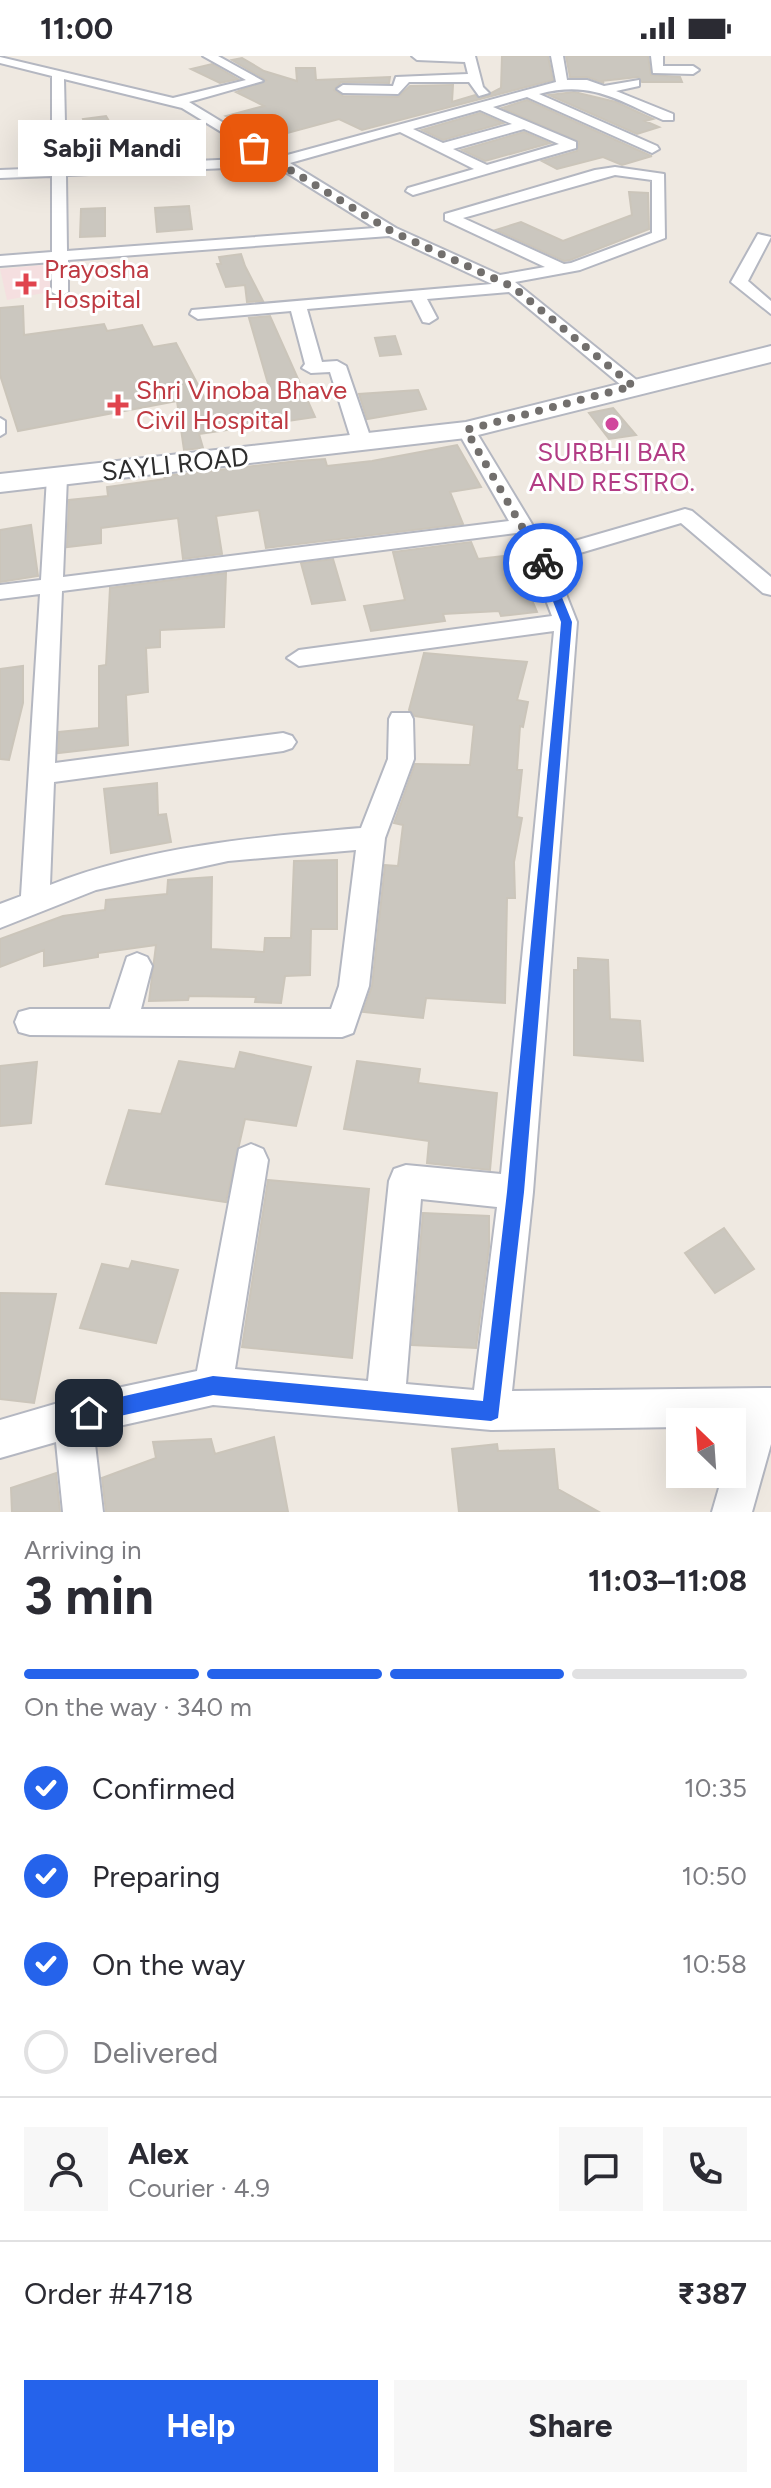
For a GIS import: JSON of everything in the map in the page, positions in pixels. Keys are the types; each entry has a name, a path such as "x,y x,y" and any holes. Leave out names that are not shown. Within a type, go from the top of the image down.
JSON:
{"main road":[{"path":"0,473 361,437 481,418 628,383 771,344"},
{"name":"SAYLI ROAD","path":"0,483 361,437 466,430 628,383 771,354"}],"street":[{"path":"173,102 257,81 209,56"},
{"path":"557,56 562,84"},
{"path":"657,56 657,70 693,75 694,56"},
{"path":"417,57 470,57 477,88 496,102"},
{"path":"0,60 186,105 391,231 505,283 628,383"},
{"path":"58,74 60,292"},
{"path":"343,89 398,90 400,80 409,78 475,78"},
{"path":"603,90 635,83"},
{"path":"0,174 277,162 562,84 587,84 668,117"},
{"path":"527,93 652,149"},
{"path":"413,191 571,145 481,106"},
{"path":"441,148 524,125"},
{"path":"401,128 486,170"},
{"path":"198,314 417,295 505,283 562,269 660,235 659,177 615,171 595,174 450,217 562,269"},
{"path":"0,261 391,231"},
{"path":"763,237 739,282 771,309"},
{"path":"417,295 429,318"},
{"path":"298,305 313,368 337,366 361,437"},
{"path":"466,430 541,558 566,622 516,1192 491,1411"},
{"path":"35,902 57,477"},
{"path":"541,558 685,515 771,588"},
{"path":"0,592 523,526"},
{"path":"771,600 766,601 771,607"},
{"path":"299,658 566,622"},
{"path":"30,1022 342,1023 354,986 371,838 401,759 401,719"},
{"path":"42,774 283,742"},
{"path":"0,916 92,880 228,850 371,838"},
{"path":"122,1022 137,966"},
{"path":"213,1386 251,1160"},
{"path":"385,1403 406,1181 516,1192"},
{"path":"0,1439 89,1413 213,1386 491,1411 766,1407 732,1512"},
{"path":"83,1512 75,1443 89,1413"}],"lane":[{"path":"0,421 0,433"}],"shaded area":[{"name":"Prayosha Hospital","path":"42,265 54,291 7,300 0,269"}],"building":[{"path":"502,56 548,56 553,80 362,130 339,119 269,138 226,116 264,106 236,92 266,80 232,60 242,58 264,71 297,81 296,68 315,68 316,80 390,77 389,83 341,82 334,90 343,96 398,97 410,86 453,85 452,102 475,95 480,99 501,88"},
{"path":"566,56 648,56 651,75 680,77 682,82 642,82 638,77 601,81 604,83 587,77 570,77"},
{"path":"212,64 238,79 220,83 191,69"},
{"path":"574,92 616,102 653,119 645,121 659,127 637,134 549,95"},
{"path":"527,100 652,156 622,165 603,157 557,169 542,161 577,151 579,142 502,108"},
{"path":"480,113 503,123 443,140 422,130"},
{"path":"106,116 116,133 89,136 83,119"},
{"path":"524,132 550,143 485,161 462,150"},
{"path":"629,192 648,193 649,229 570,260 564,261 496,230 521,222 563,241 632,215"},
{"path":"189,206 192,229 157,232 155,208"},
{"path":"105,208 105,236 80,237 81,209"},
{"path":"241,254 263,301 247,302 245,285 226,287 217,264 221,264 219,257"},
{"path":"23,306 24,335 104,324 107,331 142,325 153,347 176,343 207,402 271,394 249,318 270,316 315,417 199,434 203,448 184,450 177,401 18,431 0,375 0,308"},
{"path":"395,336 401,354 380,356 375,338"},
{"path":"418,390 426,409 367,419 359,394"},
{"name":"SURBHI BAR AND RESTRO.","path":"613,408 636,435 609,439 589,413"},
{"path":"457,445 481,487 450,492 463,524 266,548 259,510 216,516 222,554 183,559 178,518 101,528 101,543 67,547 69,500 108,496 107,487 165,479 164,476 298,461 325,459 327,466 372,461"},
{"path":"31,525 38,576 0,582 0,530"},
{"path":"471,542 478,559 513,555 537,612 501,616 499,611 443,614 445,621 371,631 364,606 405,600 393,552"},
{"path":"333,559 345,600 312,604 301,563"},
{"path":"226,573 224,627 160,630 160,647 146,648 148,692 126,695 128,745 58,753 59,732 99,728 99,666 106,665 110,588"},
{"path":"424,653 527,662 517,700 528,702 523,727 520,726 517,770 522,770 517,817 522,818 514,862 515,898 507,898 505,1003 426,998 423,1018 363,1012 372,986 385,865 398,866 403,825 394,823 415,764 470,765 474,725 415,716 409,710"},
{"path":"23,666 23,703 9,760 0,759 0,669"},
{"path":"157,783 158,815 166,814 171,842 111,853 104,789"},
{"path":"337,860 337,929 311,929 310,975 285,976 281,1003 255,1002 256,997 189,996 188,1000 149,1001 156,945 98,953 98,957 44,966 44,950 0,967 0,939 63,916 105,910 106,900 167,894 168,880 212,877 211,949 264,952 265,938 291,938 294,861"},
{"path":"578,958 608,960 610,1019 640,1021 643,1061 574,1055 574,970 578,970"},
{"path":"240,1052 311,1067 296,1126 245,1119 226,1202 106,1184 129,1110 161,1114 179,1061 235,1069"},
{"path":"357,1061 420,1069 418,1083 497,1093 490,1170 427,1163 429,1141 344,1129"},
{"path":"37,1062 31,1123 0,1126 0,1066"},
{"path":"268,1180 369,1189 352,1358 242,1347"},
{"path":"423,1213 489,1216 489,1247 476,1348 412,1345"},
{"path":"724,1228 754,1269 715,1293 685,1253"},
{"path":"132,1261 178,1270 156,1343 80,1328 102,1264 129,1269"},
{"path":"0,1293 56,1294 34,1403 0,1399"},
{"path":"274,1437 288,1512 106,1512 102,1478 156,1458 153,1442 211,1439 215,1454"},
{"path":"497,1444 498,1451 554,1449 558,1489 599,1512 459,1512 452,1449"},
{"path":"56,1473 60,1512 12,1512 11,1488"}],"way so far":[{"path":"254,148 391,231 513,287 633,386 466,430 543,563"}],"place":[{"name":"Sabji Mandi","path":"254,148"},
{"name":"Prayosha Hospital","path":"26,284"},
{"name":"Shri Vinoba Bhave Civil Hospital","path":"118,405"},
{"name":"SURBHI BAR AND RESTRO.","path":"612,424"}],"route":[{"path":"89,1413 213,1386 491,1411 516,1192 562,696 566,622 543,563"}]}
